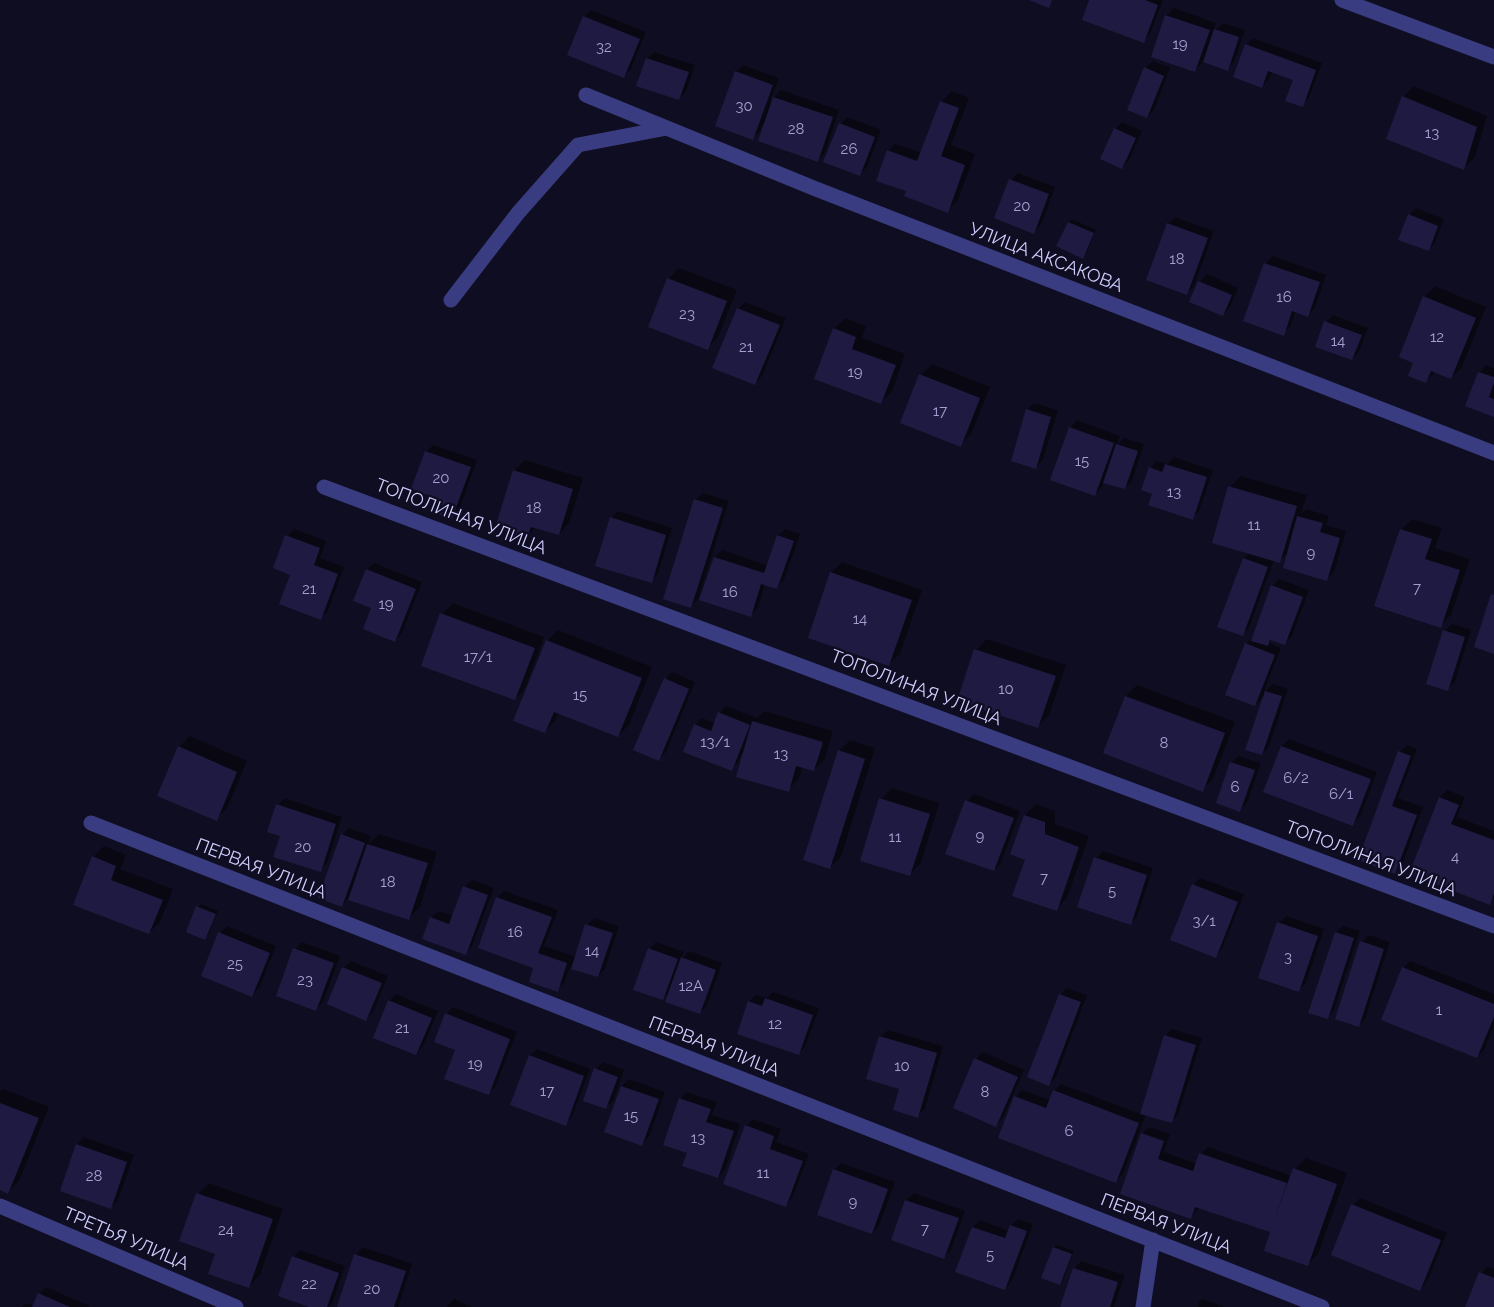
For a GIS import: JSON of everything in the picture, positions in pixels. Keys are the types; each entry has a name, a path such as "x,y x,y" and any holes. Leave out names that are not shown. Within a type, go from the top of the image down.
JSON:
{"street":[{"path":"1342,0 1494,57"},
{"name":"УЛИЦА АКСАКОВА","path":"586,95 816,189 1494,453"},
{"path":"451,300 518,213 578,144 667,128"},
{"name":"ТОПОЛИНАЯ УЛИЦА","path":"324,487 1494,926"},
{"name":"ПЕРВАЯ УЛИЦА","path":"91,823 1322,1307"},
{"name":"ТРЕТЬЯ УЛИЦА","path":"0,1206 236,1307"},
{"path":"1143,1307 1153,1240"}],"building":[{"path":"1029,0 1052,0 1049,8"},
{"path":"1089,0 1145,0 1158,5 1144,43 1082,20"},
{"path":"1165,15 1210,30 1195,72 1151,57"},
{"path":"583,16 640,39 624,78 567,55"},
{"path":"1214,29 1239,37 1228,71 1203,62"},
{"path":"1245,44 1316,70 1303,107 1285,101 1293,80 1268,71 1262,88 1233,77"},
{"path":"646,58 689,72 679,100 636,86"},
{"path":"1144,67 1164,76 1147,118 1127,110"},
{"path":"735,71 773,85 753,140 715,126"},
{"path":"1402,96 1477,127 1464,170 1386,139"},
{"path":"773,97 833,117 818,162 758,141"},
{"path":"940,101 959,108 941,156 965,165 948,213 904,196 906,191 876,181 887,150 917,161"},
{"path":"839,123 875,137 860,176 823,162"},
{"path":"1114,128 1136,138 1122,169 1100,159"},
{"path":"1009,179 1049,194 1034,234 994,218"},
{"path":"1408,214 1438,226 1429,251 1398,240"},
{"path":"1068,222 1094,233 1083,259 1056,246"},
{"path":"1167,223 1208,238 1187,295 1146,280"},
{"path":"1264,263 1320,282 1308,317 1292,311 1284,336 1243,321"},
{"path":"667,278 727,301 708,350 648,327"},
{"path":"1198,281 1232,295 1223,316 1189,302"},
{"path":"1423,296 1476,318 1451,379 1431,371 1426,383 1408,376 1413,363 1399,357"},
{"path":"737,308 780,325 755,385 712,368"},
{"path":"1324,321 1362,335 1352,360 1315,347"},
{"path":"833,328 856,337 852,349 896,365 881,404 814,379"},
{"path":"1478,372 1494,377 1489,397 1494,399 1494,417 1465,406"},
{"path":"919,374 980,398 961,447 900,423"},
{"path":"1026,409 1051,417 1036,469 1011,461"},
{"path":"1069,427 1114,443 1095,496 1050,480"},
{"path":"1116,444 1138,451 1125,489 1103,483"},
{"path":"425,451 471,467 452,519 430,511 434,497 411,489"},
{"path":"1165,464 1207,477 1193,520 1148,505 1152,494 1141,490 1149,467 1162,472"},
{"path":"513,470 573,489 559,535 531,527 527,538 495,528"},
{"path":"1228,486 1297,506 1280,563 1212,543"},
{"path":"694,499 723,508 691,608 663,599"},
{"path":"1297,516 1323,523 1320,532 1340,538 1327,581 1283,568"},
{"path":"610,517 666,535 652,583 595,566"},
{"path":"1400,529 1432,539 1425,559 1460,570 1441,628 1374,606"},
{"path":"285,535 320,548 314,565 338,574 321,620 279,604 290,575 273,568"},
{"path":"777,535 794,541 777,589 761,584 751,617 699,600 714,557 764,573"},
{"path":"1243,558 1268,567 1243,636 1217,627"},
{"path":"366,569 416,589 395,642 363,629 371,608 353,601"},
{"path":"830,572 912,600 889,666 808,638"},
{"path":"1271,585 1303,597 1285,645 1270,640 1268,646 1251,641"},
{"path":"1491,594 1494,595 1494,654 1474,647"},
{"path":"440,613 535,648 515,700 421,666"},
{"path":"1443,630 1465,637 1448,691 1426,684"},
{"path":"546,640 642,678 618,737 554,712 545,733 513,721"},
{"path":"1245,643 1275,655 1255,706 1225,695"},
{"path":"974,649 1056,676 1038,728 957,701"},
{"path":"664,678 689,689 659,761 633,750"},
{"path":"1265,691 1282,696 1262,755 1245,750"},
{"path":"1125,696 1225,733 1203,792 1103,753"},
{"path":"718,712 750,725 732,771 683,752 694,724 711,731"},
{"path":"752,721 823,742 814,771 796,766 789,792 736,777"},
{"path":"178,746 237,772 217,821 157,796"},
{"path":"1281,746 1371,779 1353,826 1263,792"},
{"path":"838,750 865,759 830,869 803,860"},
{"path":"1398,751 1411,756 1392,806 1417,815 1395,874 1358,860"},
{"path":"1230,762 1255,770 1240,812 1216,803"},
{"path":"1439,797 1459,805 1451,824 1494,840 1494,893 1490,905 1409,874"},
{"path":"879,798 930,814 910,876 860,861"},
{"path":"965,800 1014,818 994,871 945,854"},
{"path":"276,804 336,824 321,872 273,857 280,836 267,832"},
{"path":"1024,815 1045,822 1045,834 1079,847 1057,911 1012,896 1025,860 1010,854"},
{"path":"341,834 365,843 342,907 318,898"},
{"path":"367,844 428,863 409,920 348,900"},
{"path":"92,856 116,866 111,880 163,900 149,934 73,905"},
{"path":"1094,857 1147,875 1131,925 1077,907"},
{"path":"1192,884 1238,902 1216,958 1170,940"},
{"path":"463,886 488,895 466,955 422,939 430,917 449,924"},
{"path":"496,897 552,917 538,953 567,963 558,992 529,982 533,968 478,948"},
{"path":"196,906 216,914 205,940 186,932"},
{"path":"1277,922 1318,936 1299,992 1258,978"},
{"path":"585,924 613,933 598,977 571,969"},
{"path":"218,932 270,953 252,997 201,976"},
{"path":"1335,932 1354,938 1328,1019 1308,1013"},
{"path":"1360,941 1384,949 1359,1027 1335,1019"},
{"path":"293,948 334,963 316,1011 276,996"},
{"path":"648,948 678,959 663,1000 633,990"},
{"path":"681,957 716,970 700,1014 665,1002"},
{"path":"342,967 382,983 366,1021 327,1004"},
{"path":"1402,967 1494,1004 1494,1017 1477,1058 1381,1020"},
{"path":"1059,994 1081,1002 1049,1086 1027,1077"},
{"path":"765,998 813,1015 799,1055 737,1034 748,1001 762,1006"},
{"path":"388,1000 432,1018 416,1055 373,1038"},
{"path":"445,1013 510,1039 489,1095 444,1079 455,1050 434,1042"},
{"path":"1164,1035 1196,1045 1172,1123 1140,1114"},
{"path":"879,1036 937,1053 918,1118 893,1110 899,1089 866,1079"},
{"path":"529,1055 584,1076 566,1126 510,1105"},
{"path":"974,1058 1018,1077 996,1127 953,1108"},
{"path":"594,1068 618,1077 606,1109 583,1101"},
{"path":"621,1086 659,1099 642,1146 604,1132"},
{"path":"1053,1090 1139,1123 1116,1183 998,1138 1014,1096 1046,1108"},
{"path":"679,1098 711,1109 706,1122 734,1131 718,1178 682,1166 687,1153 663,1145"},
{"path":"0,1103 39,1118 8,1194 0,1190"},
{"path":"745,1125 774,1136 770,1149 803,1161 786,1207 723,1184"},
{"path":"1141,1133 1164,1141 1158,1159 1193,1171 1199,1153 1287,1183 1272,1226 1293,1168 1337,1184 1308,1266 1264,1251 1270,1232 1195,1207 1191,1219 1120,1194"},
{"path":"76,1144 127,1162 111,1209 60,1191"},
{"path":"833,1169 888,1189 872,1234 817,1215"},
{"path":"196,1193 273,1219 249,1288 208,1274 215,1254 179,1241"},
{"path":"905,1200 959,1218 944,1259 891,1240"},
{"path":"1351,1204 1441,1240 1420,1291 1331,1255"},
{"path":"1010,1225 1027,1231 1005,1290 955,1272 972,1227 1005,1238"},
{"path":"1053,1247 1072,1254 1060,1285 1041,1278"},
{"path":"354,1254 406,1271 394,1307 337,1307"},
{"path":"292,1256 339,1273 327,1307 309,1307 278,1296"},
{"path":"1073,1268 1118,1282 1110,1307 1060,1307"},
{"path":"1479,1272 1494,1278 1494,1307 1465,1307"},
{"path":"38,1293 70,1307 32,1307"}]}
